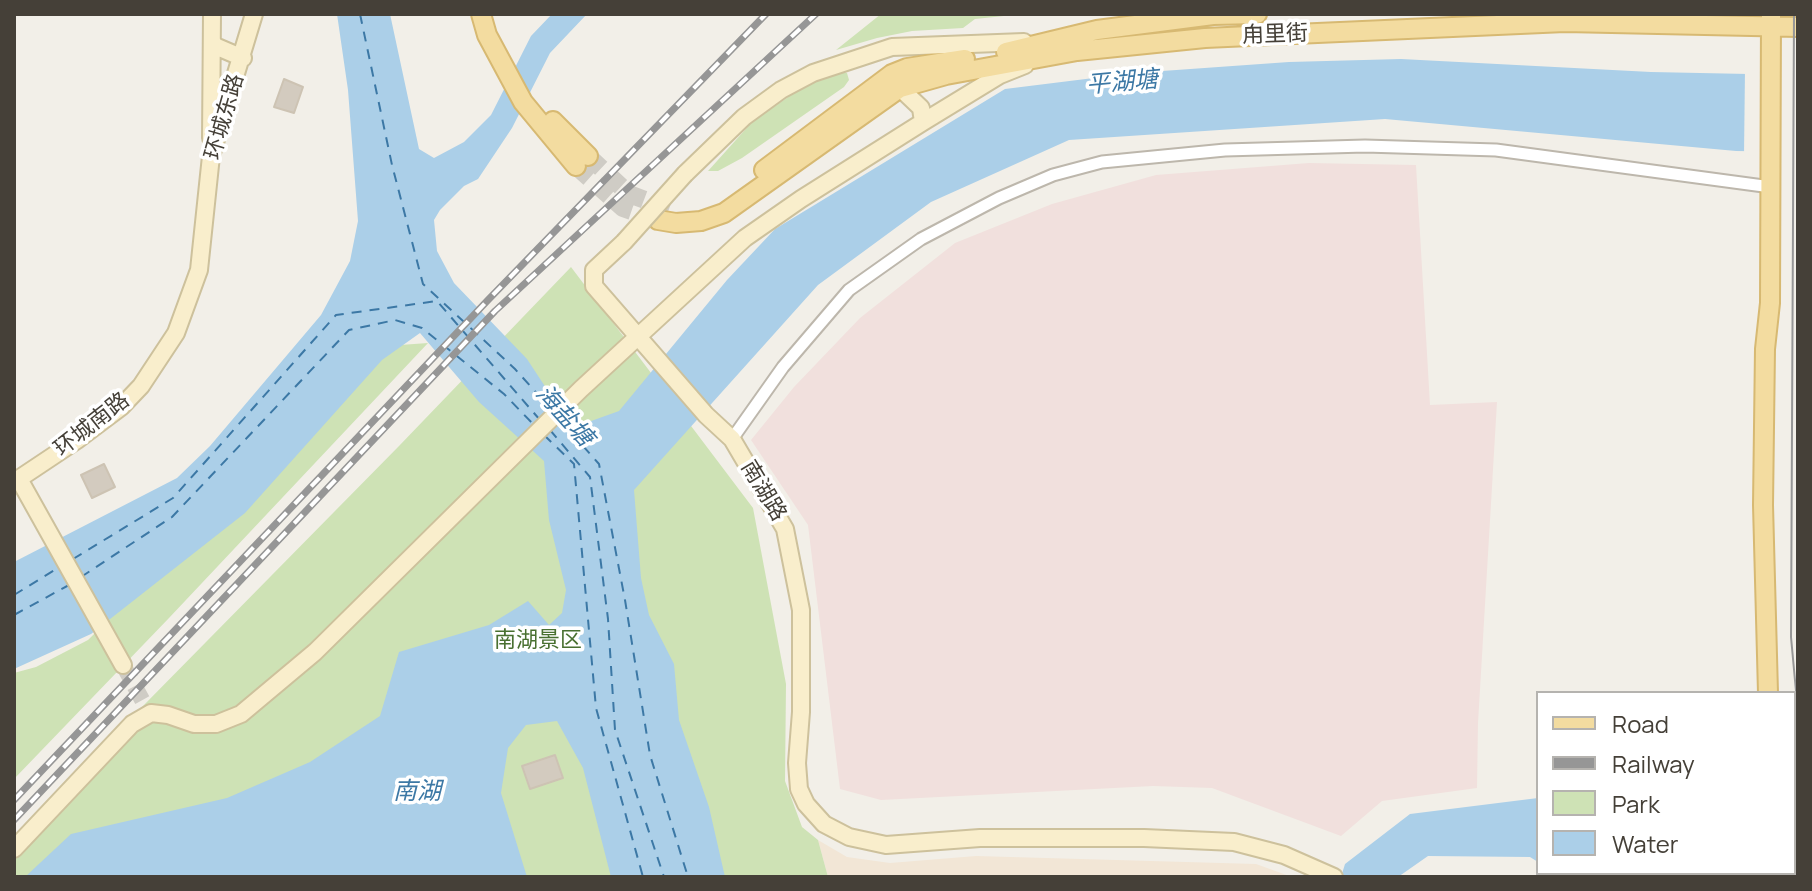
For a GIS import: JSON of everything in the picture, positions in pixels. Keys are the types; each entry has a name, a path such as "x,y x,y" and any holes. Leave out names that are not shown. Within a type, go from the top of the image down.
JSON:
{"main road":[{"path":"481,14 487,35 523,102 582,161 544,111 509,55 493,14"},
{"name":"甪里街","path":"891,81 907,68 1013,51 1097,30 1213,15 1257,14"},
{"path":"1768,691 1763,505 1765,349 1770,303 1770,20"},
{"name":"甪里街","path":"891,81 946,75 1077,51 1205,38 1565,22 1770,20 1798,27"},
{"path":"664,214 690,211 726,198 891,81"}],"street":[{"path":"211,156 212,14"},
{"name":"环城东路","path":"199,270 211,156 254,14"},
{"name":"南湖路","path":"1097,30 1019,43 892,47 813,73 781,90 744,117 685,174 624,242 594,270 594,286 706,415 732,439 785,529 801,610 799,789 806,804 824,824 849,837 886,845 980,838 1144,838 1234,842 1284,855 1334,877"},
{"path":"212,41 215,46 243,58"},
{"path":"879,51 891,81 921,108 923,122"},
{"path":"14,849 148,709 205,724 216,724 241,714 315,652 581,389 745,238 801,199 1000,75 1042,58"},
{"path":"732,439 783,367 849,290 921,239 999,198 1053,175 1090,165 1225,150 1365,146 1496,150 1771,187"},
{"name":"环城南路","path":"16,481 121,407 141,386 176,333 199,270"},
{"path":"16,481 53,539 123,665"}],"shaded area":[{"path":"1309,163 1416,165 1430,405 1497,402 1477,788 1382,801 1341,836 1212,788 1153,786 881,800 840,789 808,525 751,440 794,387 860,318 955,243 1052,204 1156,175"},
{"path":"818,840 847,857 890,863 976,856 1256,864 1292,877 828,877"}],"green space":[{"path":"881,14 1023,14 975,19 963,28 912,31 836,50"},
{"path":"836,71 847,73 849,80 844,87 742,158 718,171 708,171 753,121 822,74"},
{"name":"南湖景区","path":"571,267 753,508 786,684 785,781 802,827 818,840 828,877 14,877 14,837"},
{"path":"428,343 14,779 14,673 36,667 88,640 386,346"}],"water":[{"path":"337,14 390,14 419,149 434,158 464,142 491,115 531,36 552,14 587,14 550,53 512,128 478,179 464,186 434,220 437,251 454,283 527,359 548,391 580,425 619,411 727,280 775,229 1005,89 1134,73 1289,62 1401,59 1651,72 1798,75 1798,152 1736,151 1385,119 1069,140 931,202 818,285 634,490 641,578 649,615 674,664 679,720 709,807 725,877 611,877 583,768 557,721 526,725 508,748 501,793 527,877 25,877 71,834 227,798 310,762 380,716 399,652 489,625 528,601 549,625 562,613 566,590 549,520 544,461 479,402 420,333 382,360 245,513 91,634 14,669 14,562 177,478 210,446 321,315 350,261 358,221 348,90"},
{"path":"1798,779 1798,877 1556,875 1796,875"},
{"path":"1536,798 1536,861 1530,857 1428,856 1398,877 1341,877 1345,864 1410,814"}],"pier":[{"path":"1745,70 1798,71 1798,156 1744,155"}],"building":[{"path":"284,79 303,87 294,113 274,107"},
{"path":"104,464 115,487 92,498 81,475"},
{"path":"555,755 563,778 530,789 522,766"}],"ferry route":[{"path":"360,14 392,165 423,284 515,369 550,408"},
{"path":"73,559 173,498 336,315 437,301 540,420"},
{"path":"81,577 172,517 349,330 395,320 422,328 504,394 534,425"},
{"path":"559,419 599,464 650,755 688,877"},
{"path":"550,430 590,477 608,619 615,730 664,877"},
{"path":"544,435 574,464 596,708 643,877"},
{"path":"14,595 61,566"},
{"path":"14,615 69,585"}],"tunnel":[{"path":"588,156 629,194 669,209"},
{"path":"576,166 623,208 658,220"},
{"path":"123,665 145,705"}],"tram line":[{"path":"1794,14 1791,637 1796,691"},
{"path":"1796,691 1798,713"},
{"path":"1796,744 1798,754"}],"railway":[{"path":"14,800 488,300 766,14"},
{"path":"14,820 495,311 816,14"}],"water label":[{"name":"平湖塘","path":"1122,83"},
{"name":"海盐塘","path":"564,416"},
{"name":"南湖","path":"417,792"}]}
